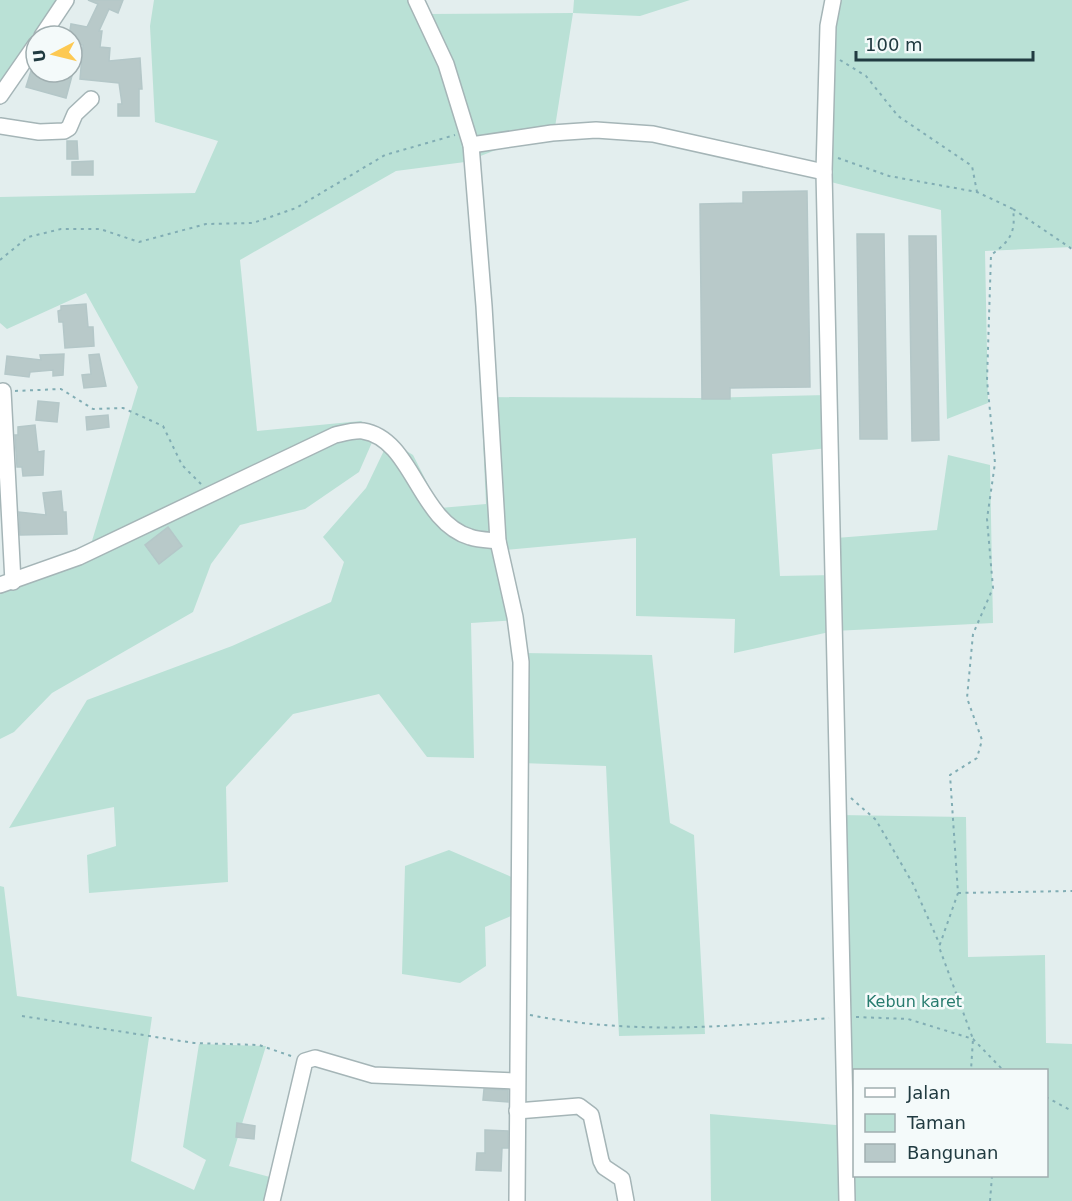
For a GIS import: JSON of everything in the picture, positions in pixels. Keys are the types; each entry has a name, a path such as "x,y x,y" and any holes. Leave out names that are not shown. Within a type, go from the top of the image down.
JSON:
{"street":[{"path":"50,24 66,0"},
{"path":"416,0 446,64 469,139 484,306 498,541 515,617 521,662 519,1013 516,1081 517,1201"},
{"path":"833,0 828,26 824,172 840,788 847,1201"},
{"path":"0,96 24,61"},
{"path":"0,126 39,132 64,131 69,128 75,114 91,99"},
{"path":"469,139 596,130 653,134 824,172"},
{"path":"3,391 6,584 79,557 335,435 362,431 380,437 399,455 427,503 442,520 469,537 498,541"},
{"path":"272,1201 305,1061 315,1058 373,1075 472,1077 516,1081"},
{"path":"517,1111 579,1106 591,1115 601,1161 604,1167 622,1179 626,1201"}],"path":[{"path":"827,53 866,76 898,117 972,166 977,192"},
{"path":"0,260 28,237 61,229 100,229 139,242 206,224 253,223 296,208 385,155 469,139"},
{"path":"825,153 889,176 977,192 1013,209 1072,249"},
{"path":"940,945 958,893 950,775 977,758 982,740 967,698 973,634 993,588 987,519 995,463 987,380 991,255 1010,241 1015,225 1013,209"},
{"path":"3,391 61,389 93,409 123,408 163,426 182,465 210,493"},
{"path":"840,788 876,820 913,884 940,945 973,1039 971,1069"},
{"path":"958,893 1072,891"},
{"path":"519,1013 609,1026 706,1029 845,1016 908,1019 973,1039 1001,1069"},
{"path":"22,1016 194,1043 260,1045 305,1061"},
{"path":"1048,1098 1072,1111"},
{"path":"990,1201 992,1177"}],"green space":[{"path":"0,0 56,0 40,24 24,24 24,49 0,85"},
{"path":"154,0 420,0 426,14 573,13 555,127 465,162 396,171 240,260 257,431 361,421 377,431 359,472 305,509 240,525 211,564 193,612 52,693 14,732 0,739 0,583 89,551 138,387 86,293 7,329 0,323 0,197 195,193 218,141 155,122 150,26"},
{"path":"574,0 690,0 640,16 573,13"},
{"path":"829,0 1072,0 1072,247 985,251 988,403 947,419 941,210 823,180"},
{"path":"827,395 828,448 772,454 780,576 835,575 836,538 937,530 948,455 990,465 993,623 834,631 734,653 735,619 636,616 636,538 505,550 517,620 471,623 474,758 427,757 379,694 293,714 226,787 228,882 89,893 87,855 116,846 114,807 9,828 87,700 232,646 331,602 344,562 323,537 366,488 389,440 413,455 440,508 486,504 481,397 701,398"},
{"path":"523,653 652,655 670,823 694,835 705,1034 619,1036 606,766 521,763"},
{"name":"Kebun karet","path":"839,815 966,817 968,957 1045,955 1046,1043 1072,1044 1072,1201 711,1201 710,1114 847,1126"},
{"path":"449,850 514,878 516,914 485,927 486,966 460,983 402,974 405,866"},
{"path":"0,886 4,887 17,996 152,1017 131,1161 194,1190 206,1160 183,1147 199,1044 266,1046 229,1166 281,1180 276,1201 0,1201"}],"building":[{"path":"88,0 123,0 118,13 109,9 99,31 102,31 100,47 110,48 109,61 140,58 142,89 139,89 139,116 118,116 118,104 122,104 119,83 84,79 84,26 87,27 98,4"},
{"path":"27,84 70,84 66,98 26,87"},
{"path":"67,141 77,141 78,159 67,159"},
{"path":"93,161 93,175 72,175 72,162"},
{"path":"807,191 810,387 730,388 730,399 702,399 700,204 743,203 743,192"},
{"path":"857,234 884,234 887,439 860,439"},
{"path":"909,236 936,236 939,440 912,441"},
{"path":"86,304 88,327 93,327 94,346 65,348 63,322 59,322 58,311 61,310 61,306"},
{"path":"64,354 63,375 53,376 53,370 30,372 29,377 5,374 7,356 41,360 40,355"},
{"path":"99,354 106,386 84,388 82,375 91,374 89,355"},
{"path":"38,401 59,403 57,422 36,420"},
{"path":"108,415 109,427 87,430 86,417"},
{"path":"35,425 38,452 44,451 43,475 23,476 22,467 17,467 15,435 18,435 18,427"},
{"path":"61,491 63,512 66,512 67,534 20,535 19,512 46,515 43,493"},
{"path":"168,527 182,546 159,564 145,545"},
{"path":"484,1089 508,1090 508,1102 483,1100"},
{"path":"237,1123 255,1126 254,1139 236,1137"},
{"path":"485,1130 508,1131 508,1148 502,1148 501,1171 476,1170 477,1153 485,1153"}]}
